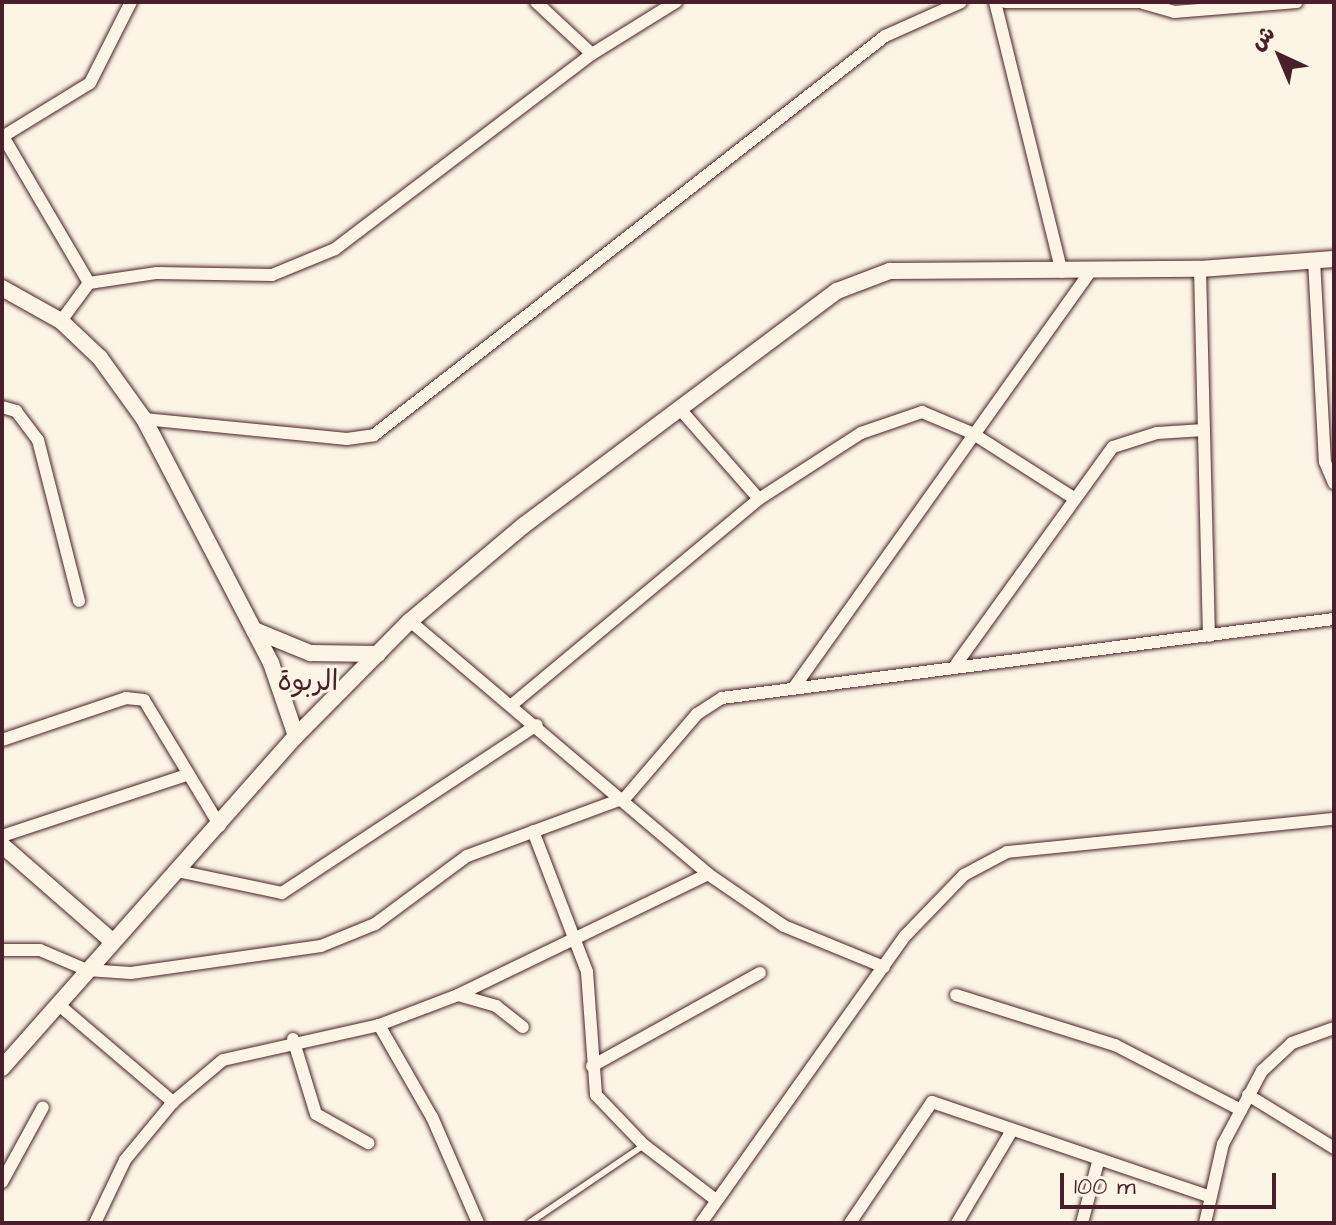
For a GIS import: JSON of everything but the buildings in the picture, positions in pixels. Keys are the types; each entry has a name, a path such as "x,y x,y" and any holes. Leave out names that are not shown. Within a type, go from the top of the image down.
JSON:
{"street":[{"path":"89,283 3,138 90,83 131,2"},
{"path":"536,2 592,54"},
{"path":"61,321 89,283 157,273 272,275 335,249 592,54 676,2"},
{"path":"144,419 347,439 374,435 885,36 961,2"},
{"path":"995,2 1062,272"},
{"path":"1005,2 1144,3 1174,12 1297,2"},
{"path":"2,1068 87,970 220,826 296,736 410,621 679,408 865,278 890,271 1090,272 1200,269 1334,259"},
{"path":"1314,260 1325,462 1334,483"},
{"path":"1200,269 1209,636"},
{"path":"795,686 972,433 1090,272"},
{"path":"2,288 61,321 100,358 144,419 254,630 296,736"},
{"path":"2,407 16,411 38,440 79,601"},
{"path":"679,408 759,499"},
{"path":"514,703 759,499 901,414 922,412 972,433 1072,497"},
{"path":"957,663 1072,497 1113,447 1157,433 1204,430"},
{"path":"2,950 40,950 87,970 165,971 321,946 375,924 467,856 625,798 709,704 795,686 957,663 1334,619"},
{"path":"410,621 514,703 708,874 784,926 884,967"},
{"path":"254,630 310,653 378,654"},
{"path":"2,740 137,698 155,711 186,775 220,826"},
{"path":"178,871 282,893 537,725"},
{"path":"2,836 186,775"},
{"path":"701,1223 927,910 993,856 1334,819"},
{"path":"533,831 576,932 591,1002 592,1066 603,1106 644,1145 716,1200"},
{"path":"2,845 113,942"},
{"path":"95,1223 119,1171 173,1102 223,1060 293,1039 379,1025 458,995 576,932 708,874"},
{"path":"592,1066 760,973"},
{"path":"458,995 496,1006 523,1027"},
{"path":"956,995 1128,1050 1241,1110"},
{"path":"59,1005 173,1102"},
{"path":"379,1025 432,1117 478,1223"},
{"path":"1205,1223 1208,1196 1248,1095 1277,1055 1334,1028"},
{"path":"293,1039 316,1114 368,1143"},
{"path":"1248,1095 1334,1148"},
{"path":"850,1223 927,1104 949,1105 1011,1132 1208,1196"},
{"path":"2,1182 43,1107"},
{"path":"957,1223 1011,1132"},
{"path":"1082,1223 1098,1162"}],"lane":[{"path":"529,1223 644,1145"}],"district":[{"name":"الربوة","path":"308,682"}]}
